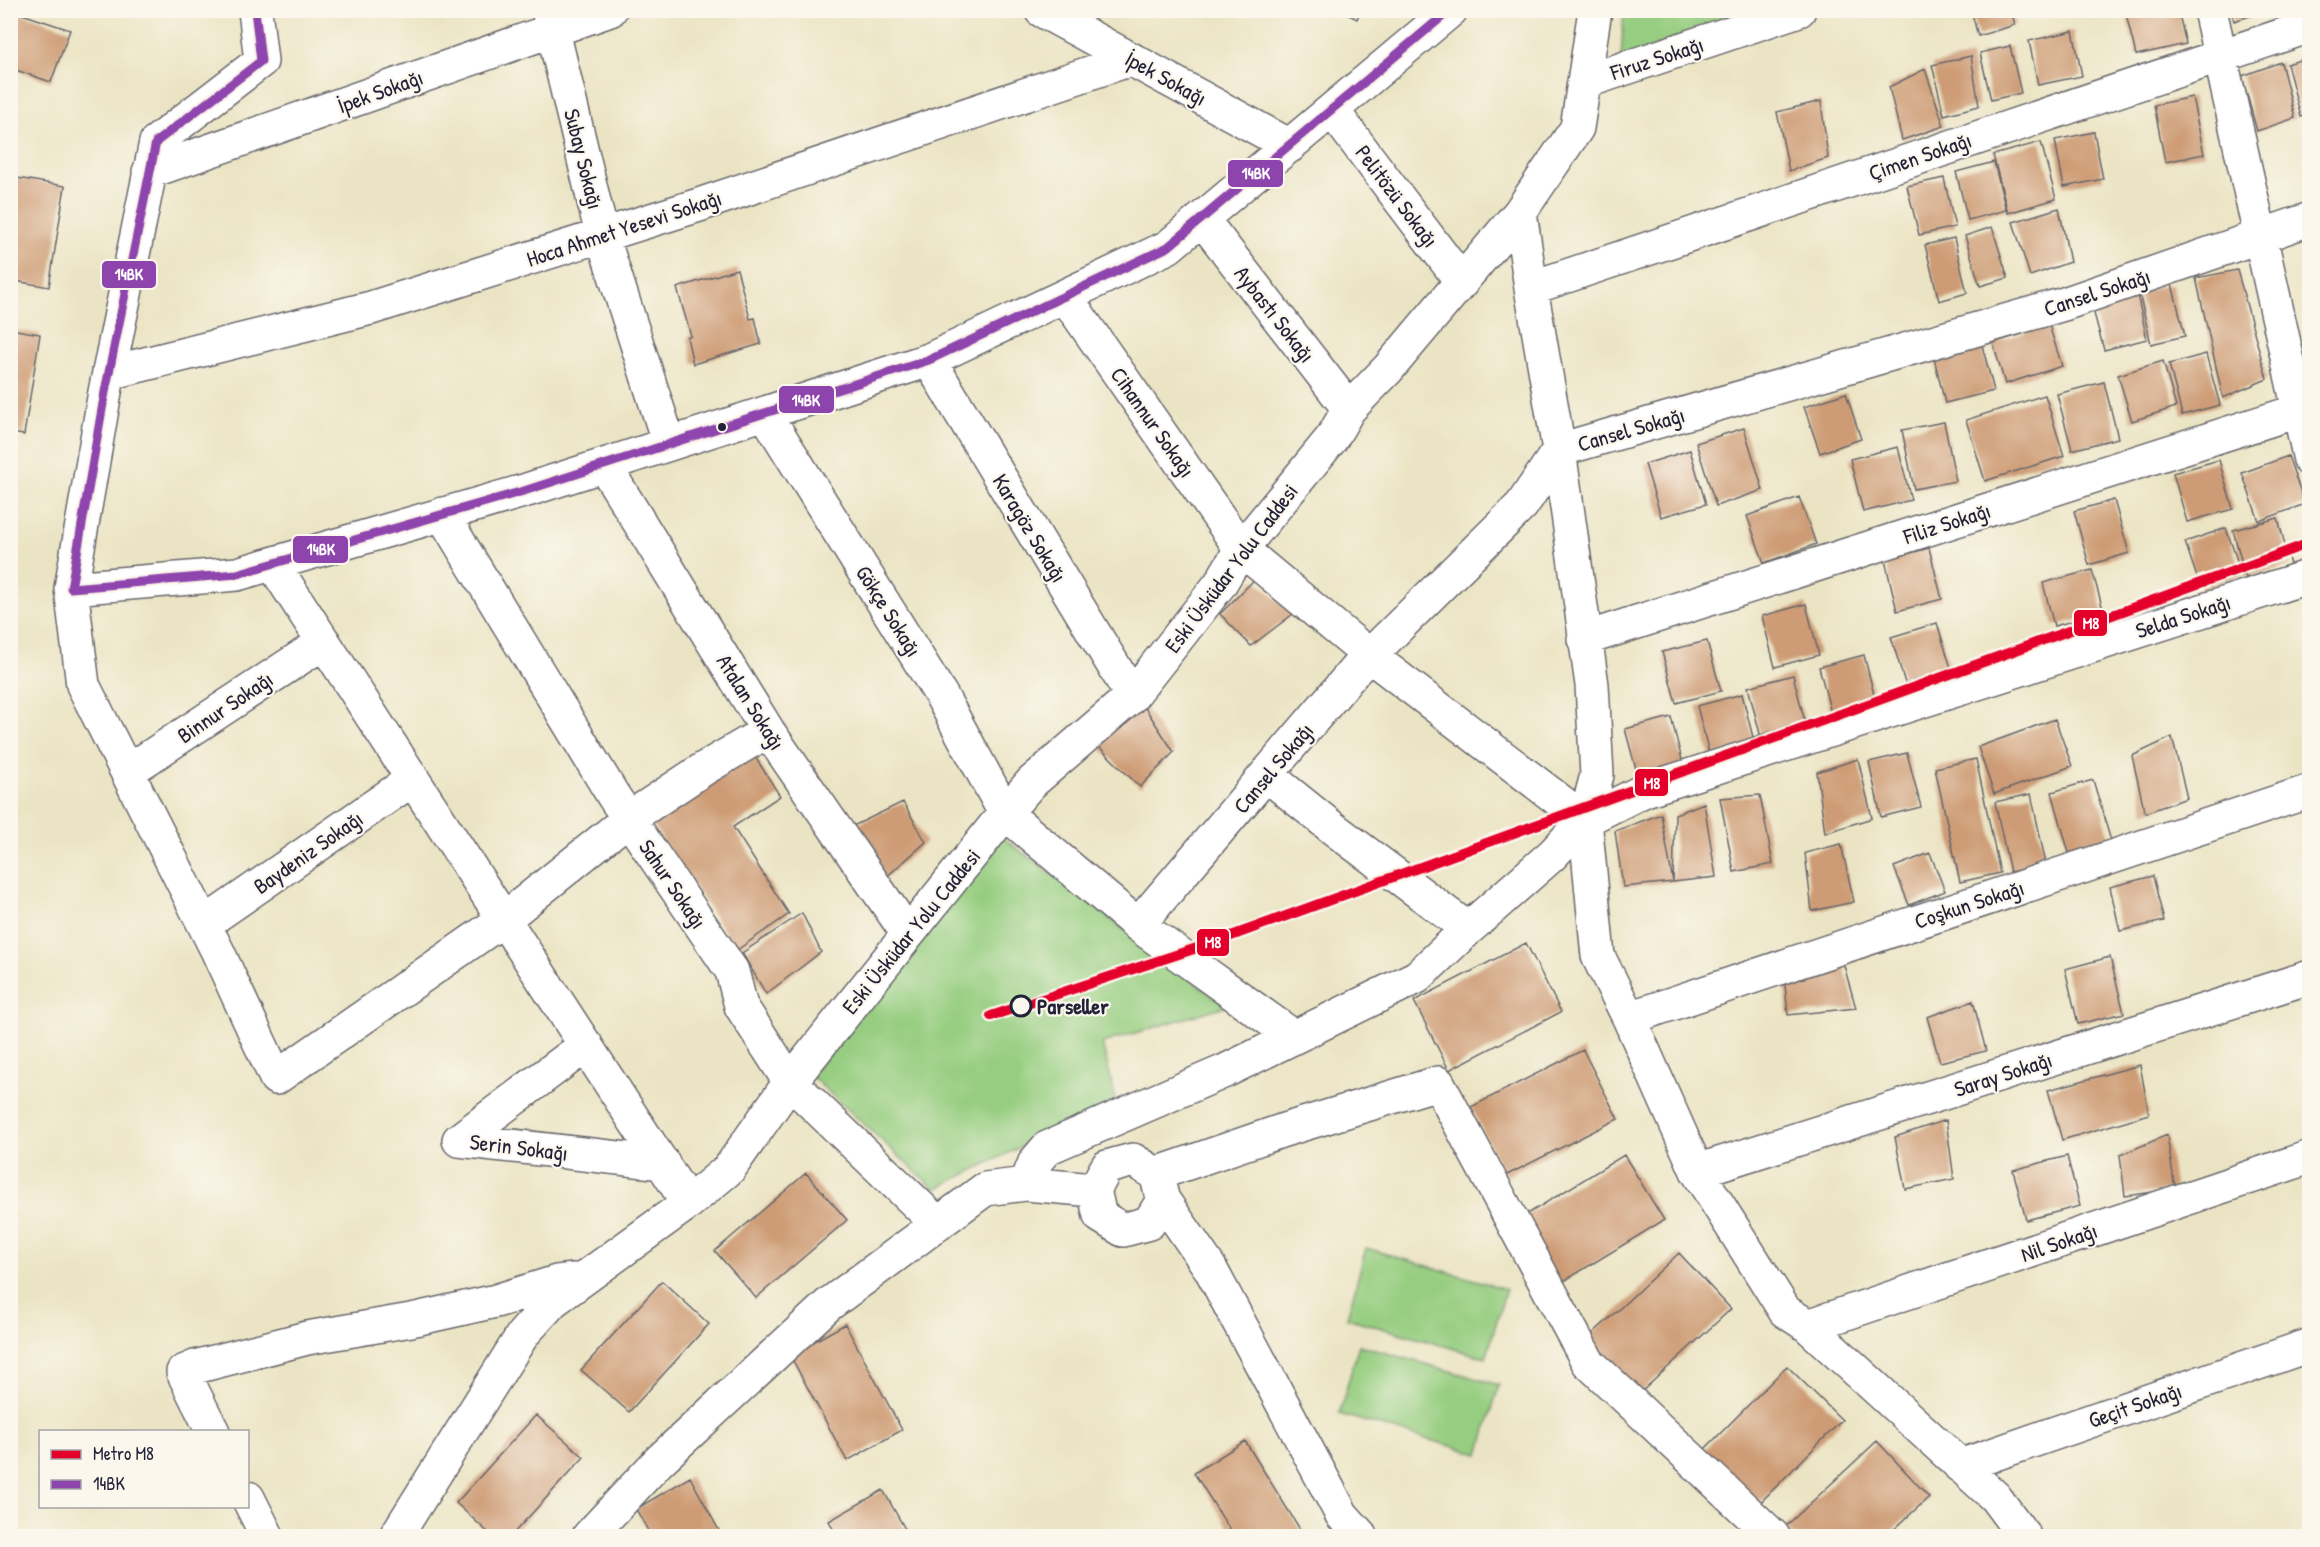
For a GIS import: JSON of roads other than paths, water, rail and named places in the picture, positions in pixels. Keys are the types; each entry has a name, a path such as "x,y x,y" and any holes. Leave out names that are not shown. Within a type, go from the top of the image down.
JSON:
{"street":[{"path":"255,10 261,62 156,142 109,373 71,588 83,685 204,924 276,1078 504,919 628,819 705,768 768,731"},
{"name":"İpek Sokağı","path":"149,172 550,20 610,10"},
{"name":"İpek Sokağı","path":"1041,10 1290,146"},
{"path":"71,588 237,574 604,465 929,360 1168,246 1451,10"},
{"name":"Eski Üsküdar Yolu Caddesi","path":"396,1536 523,1334 553,1301 688,1203 729,1169 790,1082 1005,813 1031,783 1132,696 1220,584 1241,549 1332,438 1349,409 1388,369 1520,212 1577,128 1594,10"},
{"name":"Firuz Sokağı","path":"1584,82 1799,10"},
{"path":"2210,10 2259,237 2304,409 2310,460"},
{"name":"Subay Sokağı","path":"550,20 602,235 669,444"},
{"name":"Çimen Sokağı","path":"1531,288 2310,26"},
{"name":"Hoca Ahmet Yesevi Sokağı","path":"109,373 371,308 699,205 1131,59"},
{"name":"Pelitözü Sokağı","path":"1332,110 1462,282"},
{"path":"1520,212 1559,450 1592,685 1597,775 1585,820 1598,956 1629,1018 1698,1171 1785,1311 1808,1326 1995,1497 2024,1536"},
{"name":"Aybastı Sokağı","path":"1202,219 1349,409"},
{"name":"Cansel Sokağı","path":"1138,925 1370,656 1522,505 1559,450 2064,304 2310,219"},
{"name":"Cihannur Sokağı","path":"1065,296 1241,549 1370,656"},
{"name":"Karagöz Sokağı","path":"929,360 1132,696"},
{"name":"Filiz Sokağı","path":"1584,639 2304,409"},
{"name":"Gökçe Sokağı","path":"765,413 941,695 1005,813"},
{"name":"Atalan Sokağı","path":"604,465 768,731 908,934"},
{"name":"Sahur Sokağı","path":"442,514 628,819 732,971 741,1006 790,1082 938,1224"},
{"path":"273,564 688,1203"},
{"name":"Selda Sokağı","path":"1585,820 1645,790 2310,576"},
{"name":"Binnur Sokağı","path":"127,772 324,642"},
{"path":"1370,656 1585,820"},
{"path":"1267,775 1334,829 1468,929"},
{"name":"Baydeniz Sokağı","path":"204,924 412,778"},
{"name":"Coşkun Sokağı","path":"1629,1018 2310,791"},
{"path":"1005,813 1138,925 1293,1037"},
{"path":"1026,1184 1035,1162 1047,1148 1226,1071 1417,977 1552,855 1585,820"},
{"name":"Saray Sokağı","path":"1698,1171 2310,977"},
{"name":"Serin Sokağı","path":"586,1045 459,1140 663,1163"},
{"path":"1360,1536 1342,1515 1210,1268 1159,1187 1133,1160 1107,1167 1094,1190 1100,1216 1123,1230 1149,1223 1159,1187 1284,1130 1438,1083 1588,1362 1773,1536"},
{"name":"Nil Sokağı","path":"1808,1326 2310,1157"},
{"path":"589,1536 659,1461 828,1305 985,1189 1026,1184 1094,1190"},
{"path":"212,1430 183,1372 307,1338 411,1320 496,1301 557,1282 584,1279"},
{"name":"Geçit Sokağı","path":"1960,1466 2310,1345"},
{"path":"249,1500 267,1536"}],"metro line":[{"name":"M8","path":"991,1016 1209,944 2310,543"}],"place":[{"name":"Parseller","path":"1021,1006"}]}
